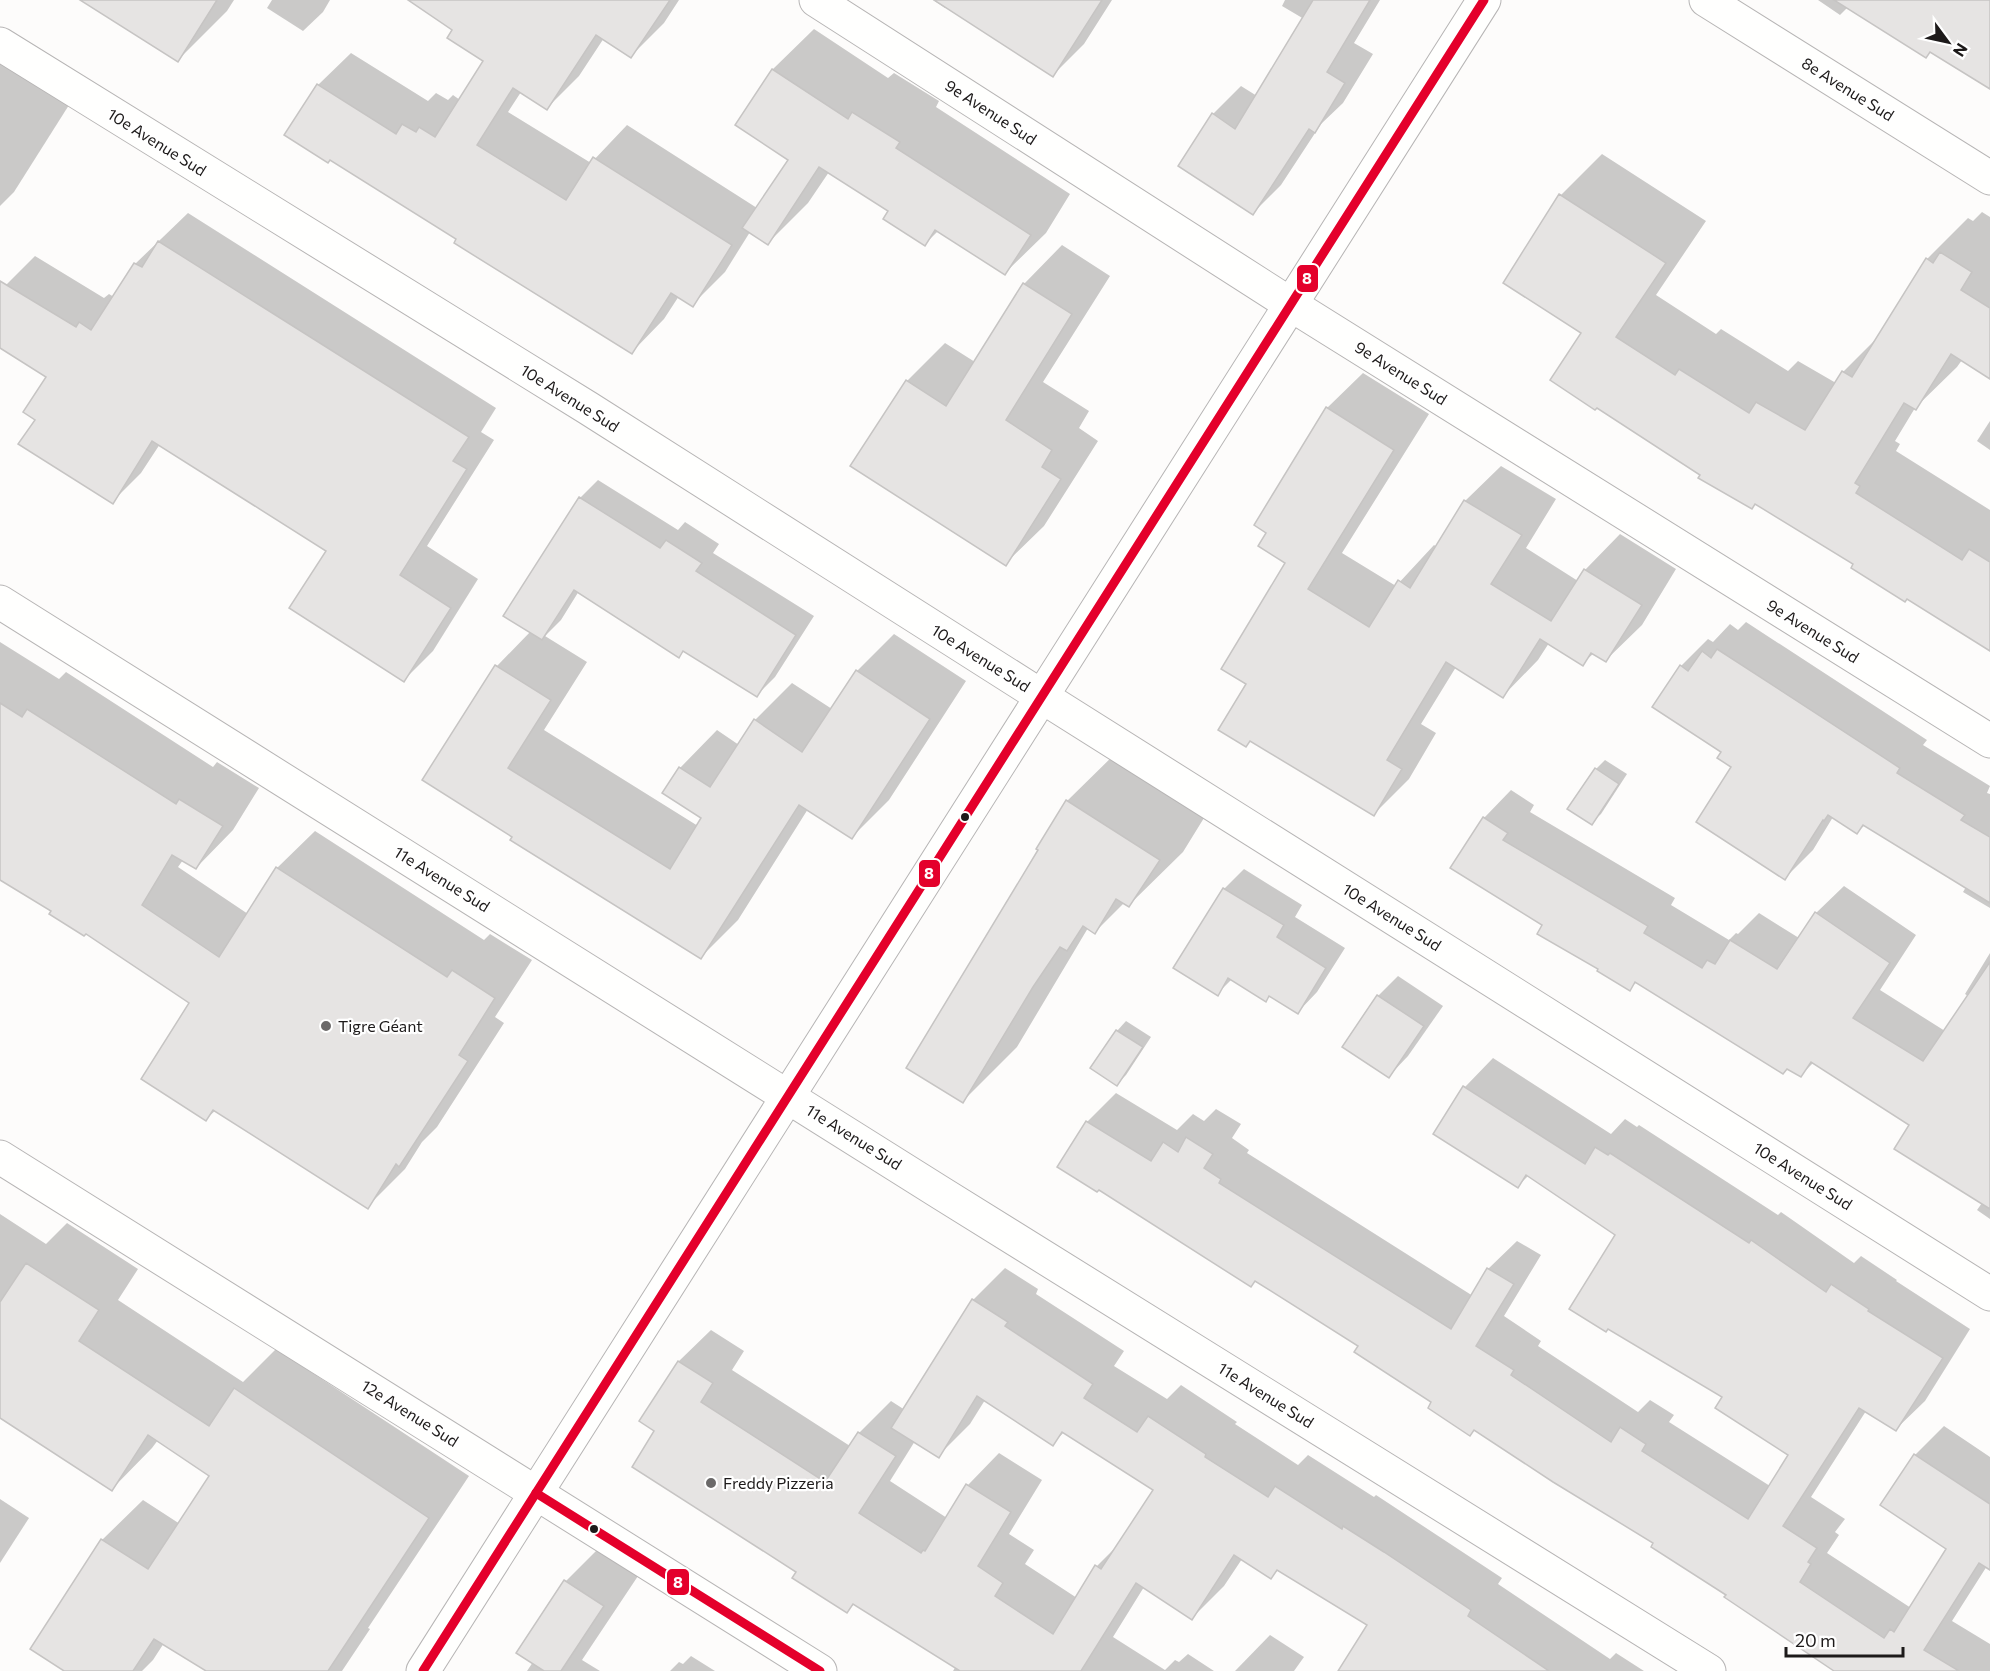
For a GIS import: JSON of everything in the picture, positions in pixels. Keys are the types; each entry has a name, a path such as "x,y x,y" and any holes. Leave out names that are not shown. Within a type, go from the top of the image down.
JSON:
{"street":[{"name":"9e Avenue Sud","path":"816,0 1290,304 1990,741"},
{"path":"423,1671 1484,0"},
{"name":"8e Avenue Sud","path":"1706,0 1990,178"},
{"name":"10e Avenue Sud","path":"0,44 578,402 1990,1293"},
{"name":"11e Avenue Sud","path":"0,602 1708,1671"},
{"name":"12e Avenue Sud","path":"0,1157 820,1671"}],"building":[{"path":"80,0 217,0 178,62"},
{"path":"408,0 670,0 631,58 596,35 547,110 513,88 477,145 566,200 593,157 732,245 693,307 671,293 632,354 454,243 456,239 330,160 328,163 284,135 317,84 396,134 402,124 416,132 419,127 435,137 483,61 447,38 452,30"},
{"path":"934,0 1102,0 1053,77"},
{"path":"1313,0 1370,0 1327,72 1345,83 1315,133 1309,129 1253,215 1178,166 1212,113 1235,129"},
{"path":"1834,0 1990,0 1990,89 1930,52 1926,58"},
{"path":"772,69 848,119 852,112 900,142 896,148 1031,235 1005,275 935,230 925,246 883,219 888,211 819,167 768,245 742,228 788,160 735,125"},
{"path":"1559,194 1666,263 1616,337 1675,375 1679,369 1749,413 1756,402 1805,430 1842,371 1852,377 1926,258 1933,263 1940,252 1972,272 1961,290 1990,308 1990,379 1951,354 1916,410 1904,403 1855,483 1860,486 1856,493 1962,560 1969,549 1990,562 1990,651 1907,599 1905,602 1851,568 1853,564 1755,504 1752,509 1698,478 1700,475 1550,380 1581,333 1503,283"},
{"path":"158,241 469,437 453,461 467,469 400,575 451,608 404,682 289,608 326,551 152,441 113,504 18,444 35,420 23,412 46,377 0,348 0,281 76,327 79,322 91,330 134,263 142,267"},
{"path":"1023,283 1072,314 1006,420 1052,450 1042,467 1061,479 1006,566 850,466 906,380 946,406"},
{"path":"1326,407 1394,450 1308,589 1369,627 1398,580 1410,588 1464,500 1522,535 1491,584 1551,621 1584,569 1642,605 1606,662 1591,653 1583,666 1540,639 1503,698 1446,662 1387,760 1402,769 1374,816 1250,741 1246,747 1218,730 1246,684 1221,669 1285,563 1258,546 1266,533 1254,525"},
{"path":"579,497 660,548 666,540 702,563 696,571 796,635 757,697 683,651 679,658 574,590 542,640 503,616"},
{"path":"1717,649 1900,768 1897,773 1965,815 1961,820 1990,837 1990,903 1863,825 1857,834 1828,815 1785,880 1696,822 1731,767 1717,758 1721,752 1652,707 1680,665 1688,671 1702,651 1711,658"},
{"path":"495,665 551,700 508,768 670,869 701,818 662,793 679,767 710,787 754,719 802,752 856,670 930,719 852,839 799,805 701,959 510,840 512,837 422,780"},
{"name":"Tigre Géant","path":"0,703 22,717 27,709 176,804 179,799 223,826 196,869 172,855 142,905 219,957 276,867 447,977 452,970 495,998 459,1055 468,1061 399,1167 396,1164 368,1209 213,1110 206,1121 141,1079 189,1003 86,934 84,936 49,914 51,911 0,880"},
{"path":"1595,768 1619,784 1592,825 1567,809"},
{"path":"1066,800 1160,860 1129,907 1116,899 1095,934 1083,926 1067,951 1060,947 1033,987 963,1103 906,1068"},
{"path":"1483,817 1508,833 1503,840 1648,926 1644,933 1702,968 1707,960 1715,964 1730,940 1777,969 1815,912 1890,963 1853,1018 1923,1061 1990,962 1990,1209 1894,1149 1909,1125 1811,1062 1801,1077 1787,1069 1783,1074 1635,982 1630,991 1597,971 1598,969 1537,934 1542,925 1450,868"},
{"path":"1223,888 1284,925 1277,937 1326,968 1298,1014 1269,996 1266,1002 1228,978 1218,996 1173,968"},
{"path":"1377,995 1424,1026 1389,1078 1342,1047"},
{"path":"1116,1030 1143,1047 1117,1086 1090,1068"},
{"path":"1463,1086 1585,1164 1595,1147 1608,1155 1610,1153 1749,1243 1751,1240 1826,1292 1831,1284 1869,1309 1868,1311 1943,1358 1896,1431 1859,1408 1783,1526 1817,1548 1800,1582 1884,1638 1890,1629 1894,1632 1946,1549 1880,1505 1914,1454 1990,1504 1990,1570 1979,1563 1924,1650 1959,1671 1834,1671 1724,1597 1726,1595 1651,1547 1653,1543 1474,1430 1470,1436 1428,1408 1431,1402 1354,1352 1358,1346 1255,1281 1251,1287 1099,1190 1097,1192 1057,1167 1086,1121 1151,1161 1163,1142 1178,1152 1186,1137 1213,1154 1204,1168 1221,1179 1219,1183 1451,1329 1487,1268 1514,1284 1476,1346 1514,1370 1511,1375 1611,1442 1620,1427 1646,1444 1642,1451 1748,1519 1788,1455 1715,1408 1722,1397 1608,1329 1606,1332 1569,1309 1615,1235 1526,1175 1518,1188 1433,1134"},
{"path":"26,1263 99,1310 79,1341 209,1426 234,1388 429,1518 328,1671 206,1671 154,1639 133,1671 64,1671 30,1649 101,1539 148,1569 209,1476 148,1435 112,1491 0,1418 0,1302"},
{"path":"972,1299 1008,1322 1005,1326 1093,1384 1084,1398 1137,1432 1148,1416 1206,1454 1205,1457 1268,1497 1275,1486 1342,1529 1343,1526 1471,1610 1468,1616 1549,1671 1338,1671 1367,1625 1277,1570 1271,1579 1234,1555 1192,1620 1136,1583 1081,1671 960,1671 853,1604 847,1613 792,1578 796,1572 632,1467 654,1431 639,1421 678,1361 713,1383 701,1402 825,1482 858,1432 896,1456 859,1513 921,1553 925,1551 966,1484 1011,1512 978,1566 1003,1583 995,1596 1053,1634 1095,1565 1101,1569 1153,1490 1062,1432 1053,1446 977,1396 939,1458 891,1428"},
{"path":"564,1580 604,1606 561,1671 544,1671 516,1653"}],"transit line":[{"name":"8","path":"423,1671 1484,0"},
{"name":"8","path":"536,1493 820,1671"}],"place":[{"name":"Tigre Géant","path":"326,1026"},
{"name":"Freddy Pizzeria","path":"711,1483"}]}
